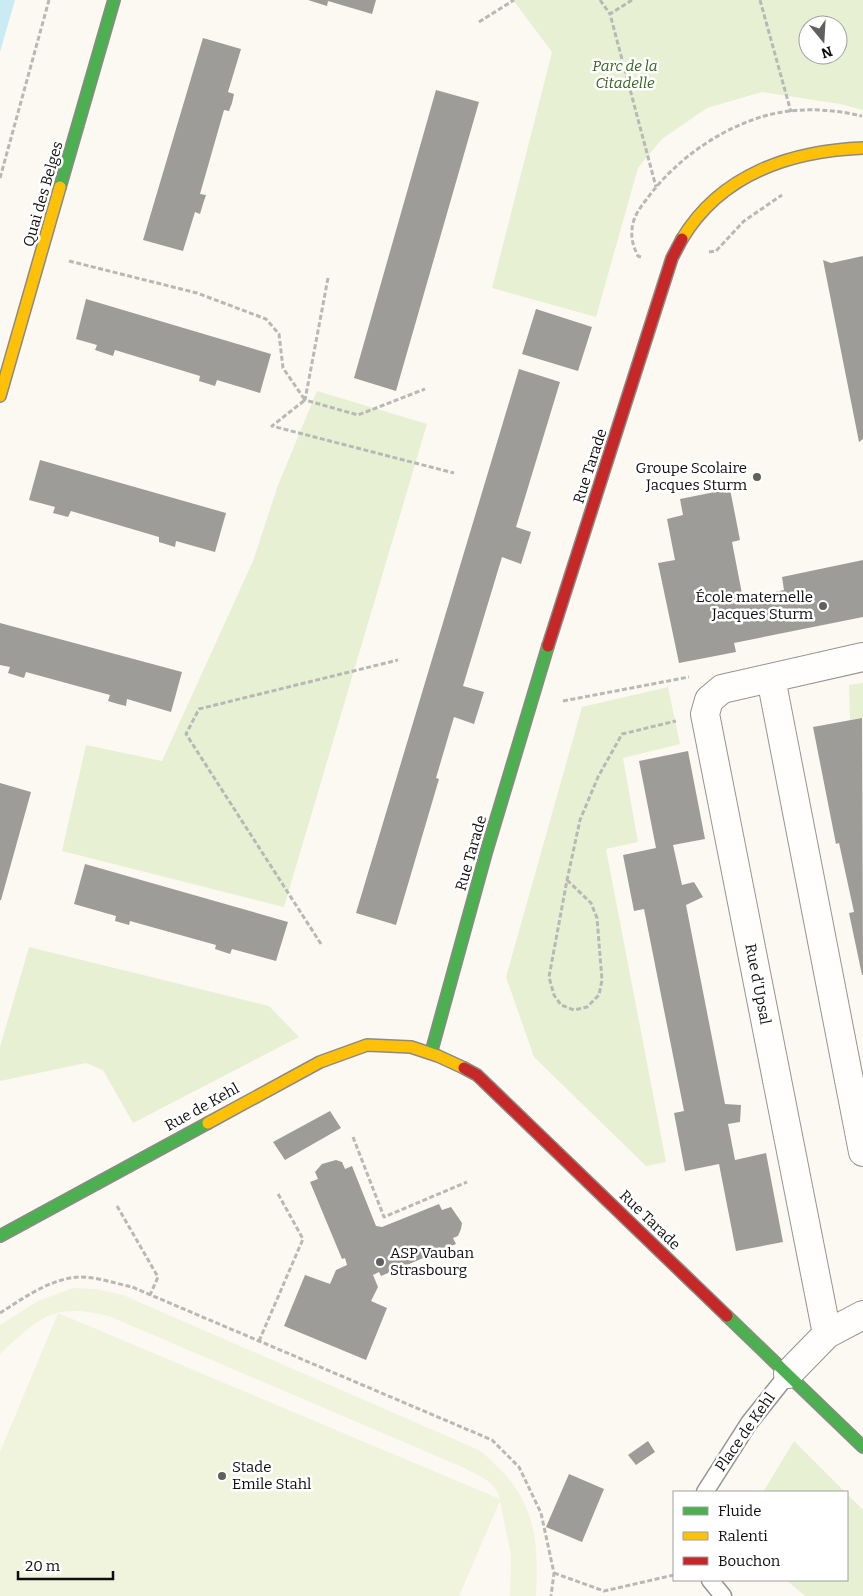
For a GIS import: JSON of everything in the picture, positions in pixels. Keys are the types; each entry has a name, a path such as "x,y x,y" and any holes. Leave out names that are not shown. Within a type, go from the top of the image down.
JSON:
{"street":[{"name":"Quai des Belges","path":"0,396 114,0"},
{"name":"Rue Tarade","path":"863,148 841,148 793,157 754,173 733,185 709,204 687,231 672,258 532,696 430,1053 454,1061 477,1075 863,1447"},
{"path":"706,714 709,700 722,689 863,657"},
{"path":"771,678 863,1152"},
{"name":"Rue d'Upsal","path":"706,714 827,1334"},
{"name":"Rue de Kehl","path":"0,1236 280,1082 343,1052 368,1045 404,1046 430,1053"},
{"path":"788,1374 827,1334 863,1315"}],"lane":[{"name":"Place de Kehl","path":"706,1491 749,1423 788,1374"},
{"path":"711,1581 723,1596"}],"path":[{"path":"0,178 49,0"},
{"path":"479,22 514,0"},
{"path":"600,0 610,14 656,187"},
{"path":"610,14 632,0"},
{"path":"760,0 791,112"},
{"path":"672,258 716,251 744,221 786,194"},
{"path":"41,254 197,293 266,319 279,334 283,368 305,400 358,415 425,389"},
{"path":"328,278 305,400 272,426 454,473"},
{"path":"321,944 186,734 199,709 398,660"},
{"path":"532,696 566,702 692,676 722,689"},
{"path":"567,880 591,903 597,918 602,980 598,995 587,1006 574,1010 562,1005 554,996 549,977 567,880 580,820 598,777 622,734 706,714"},
{"path":"353,1137 384,1216 467,1182"},
{"path":"102,1180 158,1277 150,1295"},
{"path":"259,1342 304,1239 277,1192"},
{"path":"0,1313 36,1290 71,1278 96,1279 132,1287 492,1440 519,1467 541,1514 554,1573 551,1596"},
{"path":"554,1573 604,1591 673,1574"}],"green space":[{"name":"Parc de la Citadelle","path":"513,0 863,0 863,110 840,104 762,92 707,108 662,139 638,168 596,317 492,288 552,52"},
{"path":"317,391 427,424 284,907 62,851 86,745 162,761 253,561 278,485"},
{"path":"863,683 863,721 862,718 850,720 849,685"},
{"path":"668,687 680,744 623,758 638,842 606,849 666,1162 646,1166 534,1057 506,977 582,707"},
{"path":"29,947 269,1006 299,1037 133,1123 103,1070 86,1063 0,1081 0,1047"},
{"name":"Stade Emile Stahl","path":"73,1288 96,1289 123,1295 479,1450 511,1481 529,1514 534,1532 536,1552 536,1596 510,1596 511,1555 500,1501 459,1596 0,1596 0,1452 58,1313 38,1322 0,1354 0,1325 38,1301","holes":["75,1311 111,1317 462,1467 490,1483 500,1499 58,1313"]},
{"path":"794,1441 844,1491 764,1491"},
{"path":"848,1495 863,1510 863,1596 805,1596 787,1581 848,1581"}],"water":[{"path":"0,0 15,0 0,52"}],"building":[{"path":"308,0 376,0 372,14 328,1 327,6"},
{"path":"203,38 241,49 228,92 234,94 232,103 229,111 224,110 200,194 206,195 200,214 195,212 183,251 143,240"},
{"path":"436,90 479,102 396,391 354,378"},
{"path":"863,256 863,439 859,442 823,260 831,263"},
{"path":"86,299 271,354 260,393 217,380 215,386 199,381 200,376 115,350 113,356 95,350 97,345 76,339"},
{"path":"536,309 592,327 578,371 522,354"},
{"path":"519,369 560,382 516,527 531,532 521,564 502,557 463,686 484,692 474,724 454,717 436,778 439,779 396,925 356,913"},
{"path":"40,460 226,513 215,552 176,541 175,547 159,542 159,537 71,511 68,517 53,513 55,507 29,500"},
{"path":"730,489 740,540 732,542 743,599 784,590 782,577 863,560 863,617 734,643 736,652 679,663 658,563 675,560 667,519 683,515 680,499"},
{"path":"0,623 182,672 171,712 127,699 126,706 118,704 108,701 110,695 26,672 24,678 8,673 10,667 0,665"},
{"path":"862,718 863,975 849,913 854,912 839,843 836,844 813,727"},
{"path":"688,751 705,839 673,845 682,885 694,882 703,897 686,905 725,1104 741,1105 740,1122 728,1124 735,1160 766,1153 783,1242 736,1251 719,1164 685,1171 674,1113 684,1111 644,909 634,911 623,855 656,848 639,761"},
{"path":"0,783 31,792 1,900 0,900"},
{"path":"85,864 288,922 276,961 232,949 230,954 215,949 216,945 130,921 129,925 115,921 116,916 74,904"},
{"path":"330,1111 341,1128 285,1160 273,1142"},
{"name":"ASP Vauban Strasbourg","path":"336,1160 342,1162 345,1169 352,1166 376,1226 382,1227 439,1204 442,1210 451,1207 462,1223 458,1236 453,1238 456,1244 381,1276 379,1272 373,1275 378,1287 371,1301 387,1308 366,1360 284,1326 305,1275 330,1284 336,1270 347,1265 345,1258 342,1259 310,1182 318,1179 315,1172 322,1164"},
{"path":"648,1441 655,1452 636,1465 628,1455"},
{"path":"569,1474 604,1489 582,1542 546,1527"}],"traffic: fast":[{"path":"60,187 114,0"},
{"path":"431,1053 486,853 548,646"},
{"path":"0,1236 208,1123"},
{"path":"727,1316 863,1447"}],"traffic: slow":[{"path":"682,239 698,217 717,198 737,182 760,170 810,154 863,148"},
{"path":"0,396 60,187"},
{"path":"208,1123 320,1062 367,1045 411,1047 438,1056 464,1068"}],"traffic: jam":[{"path":"548,646 672,258 682,239"},
{"path":"464,1068 477,1075 727,1316"}],"place":[{"name":"Groupe Scolaire Jacques Sturm","path":"757,477"},
{"name":"École maternelle Jacques Sturm","path":"823,606"},
{"name":"ASP Vauban Strasbourg","path":"380,1262"},
{"name":"Stade Emile Stahl","path":"222,1476"}]}
